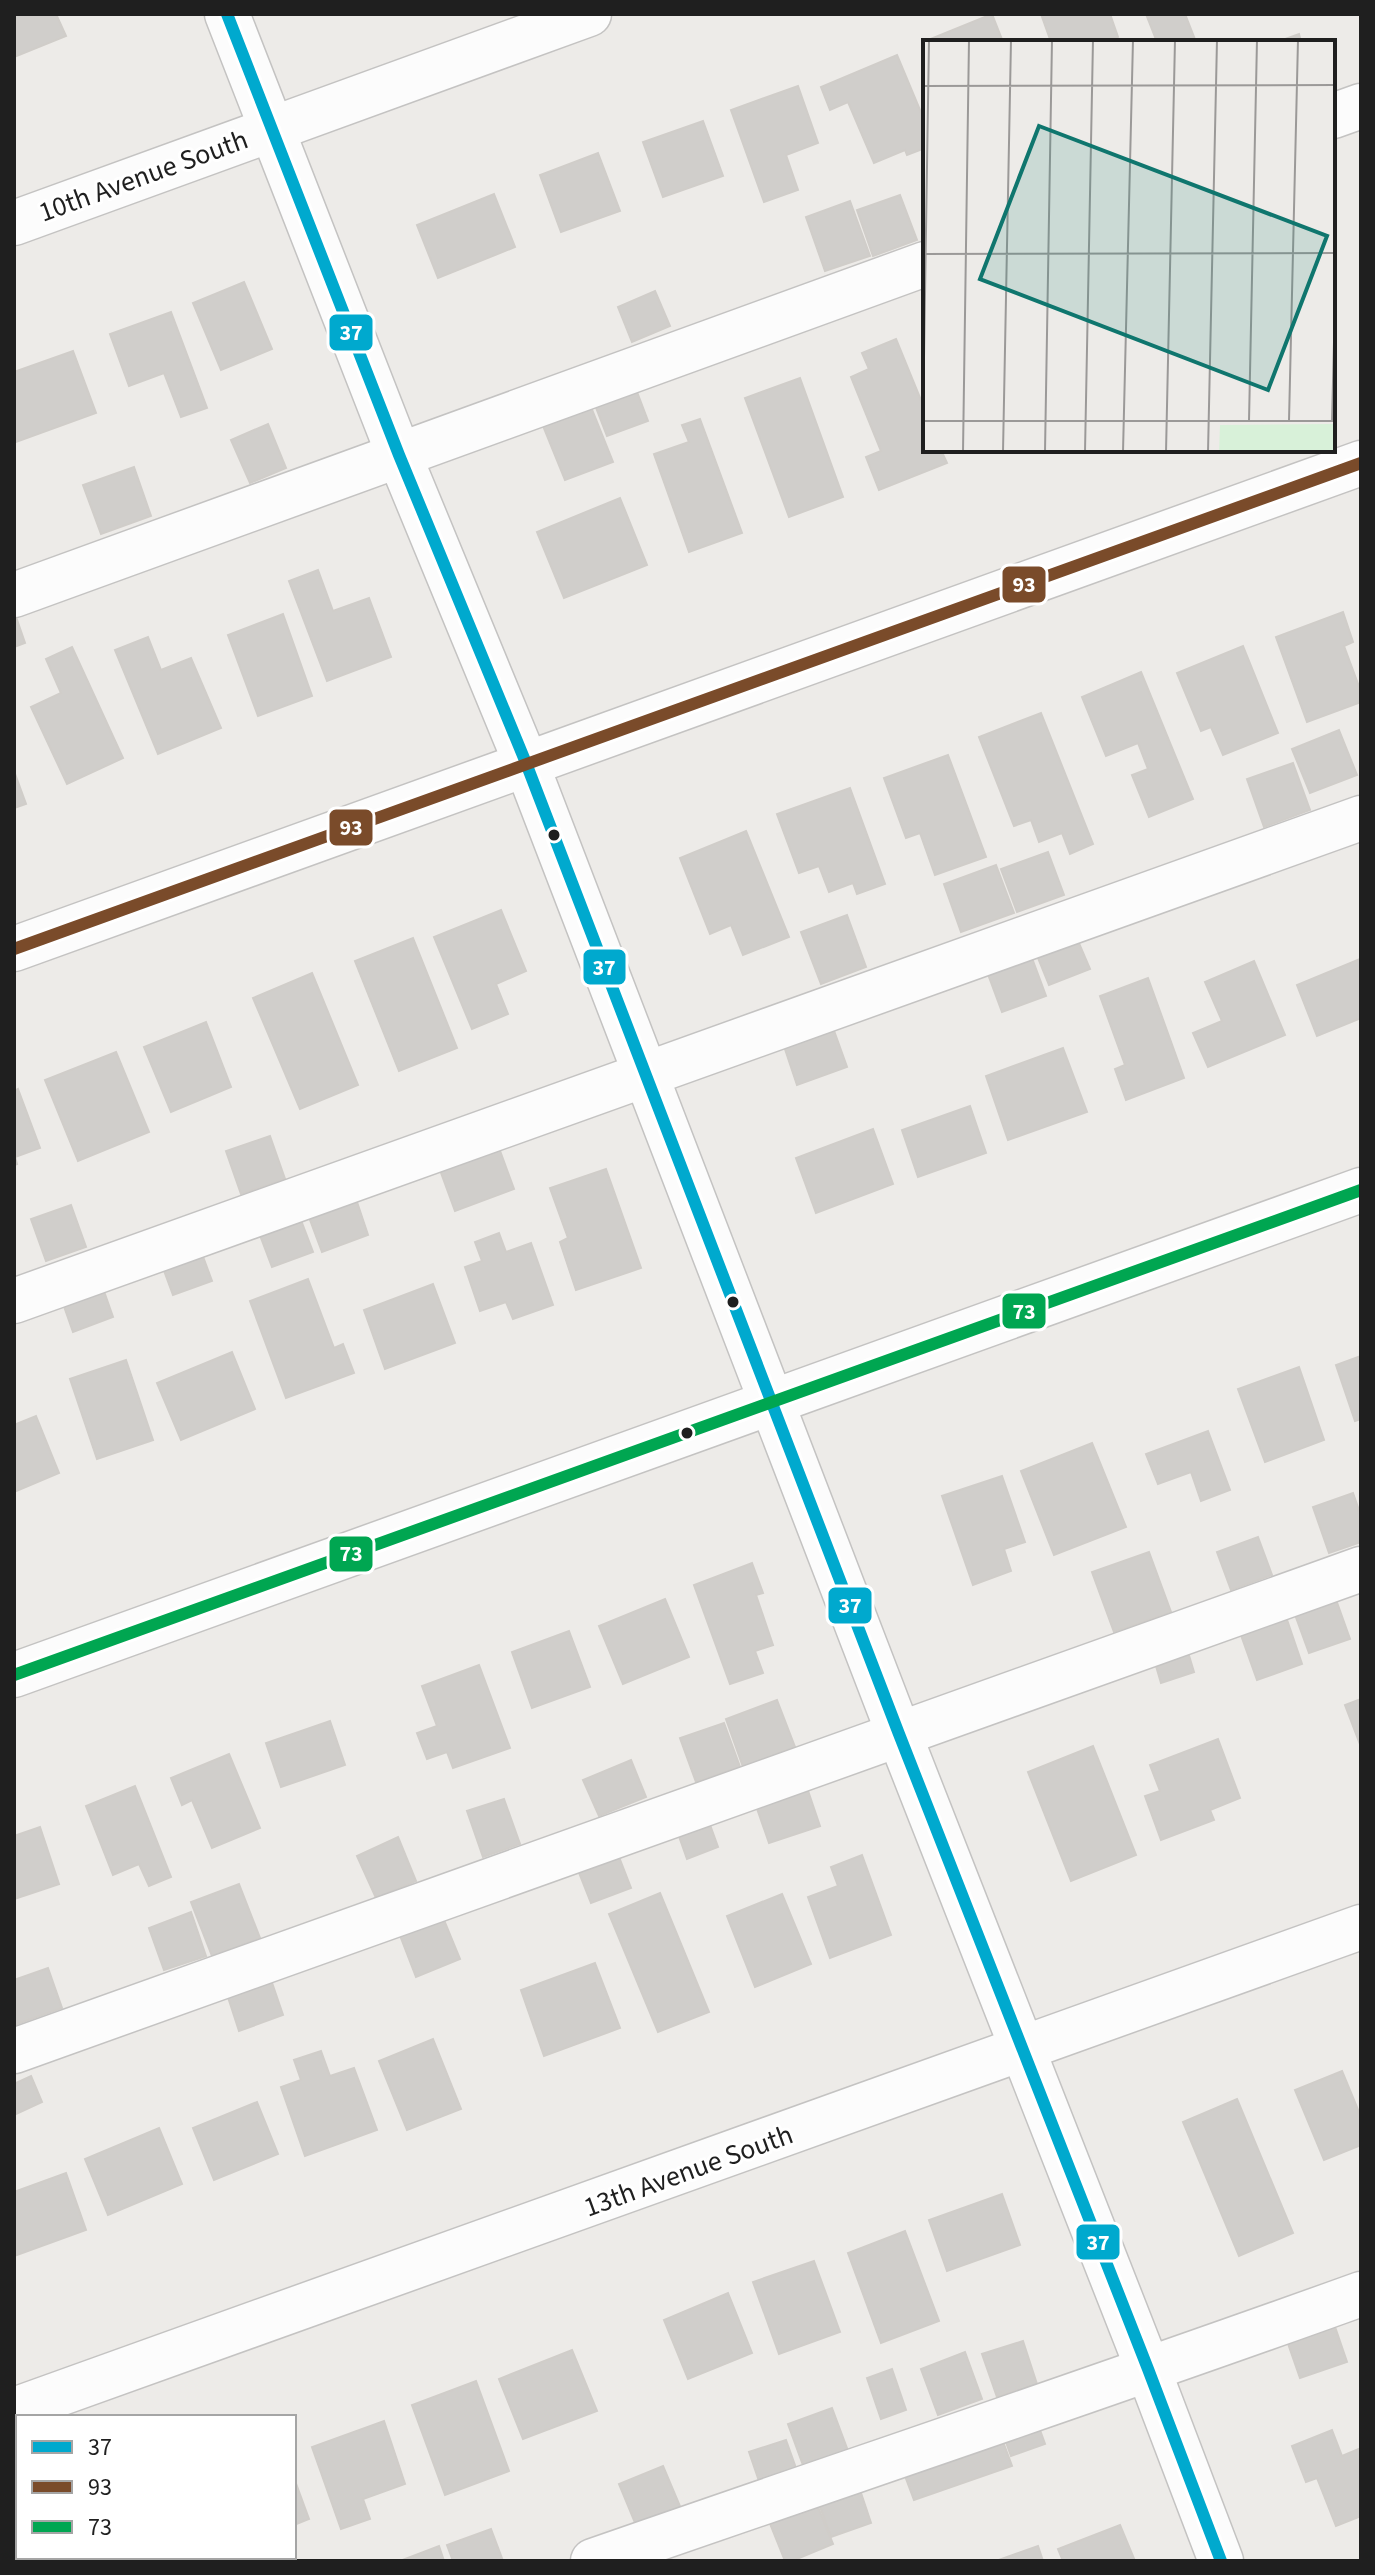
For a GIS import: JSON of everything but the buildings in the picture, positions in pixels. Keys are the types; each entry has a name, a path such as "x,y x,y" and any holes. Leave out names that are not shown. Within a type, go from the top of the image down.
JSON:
{"street":[{"path":"227,14 399,455 526,763 1221,2561"},
{"name":"10th Avenue South","path":"14,223 589,14"},
{"path":"1335,115 1361,106"},
{"path":"14,595 923,265"},
{"path":"14,949 1361,463"},
{"path":"14,1301 1361,818"},
{"path":"14,1675 1361,1190"},
{"path":"14,2051 1361,1569"},
{"name":"13th Avenue South","path":"14,2410 1361,1927"},
{"path":"593,2561 1361,2294"}],"transit line":[{"name":"37","path":"227,14 399,455 526,763 1221,2561"},
{"name":"93","path":"14,949 1361,463"},
{"name":"73","path":"14,1675 1361,1190"}]}
